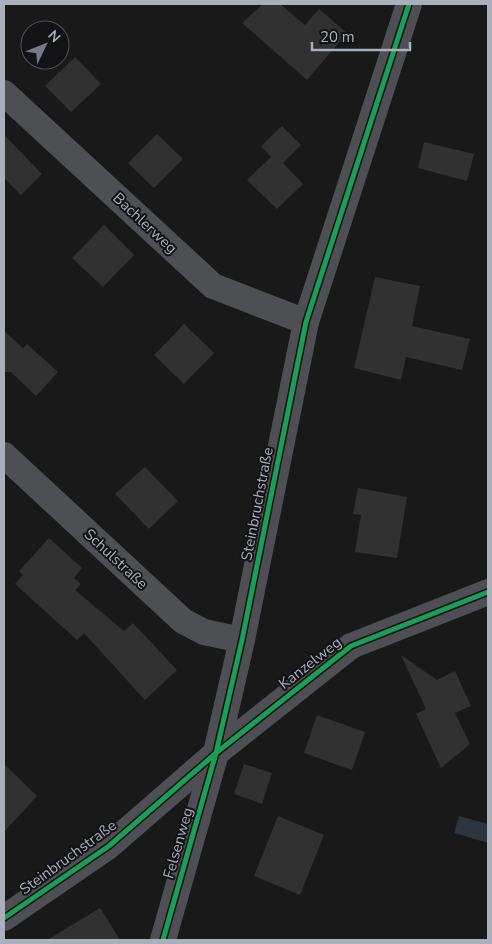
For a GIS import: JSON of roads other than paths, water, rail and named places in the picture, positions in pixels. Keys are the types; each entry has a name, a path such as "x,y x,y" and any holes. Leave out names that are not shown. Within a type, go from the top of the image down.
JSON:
{"street":[{"name":"Steinbruchstraße","path":"4,918 108,846 216,753 242,640 306,322 409,4"},
{"name":"Bachlerweg","path":"4,93 213,286 306,322"},
{"name":"Schulstraße","path":"4,454 183,621 204,632 242,640"},
{"name":"Kanzelweg","path":"216,753 351,646 488,592"},
{"name":"Felsenweg","path":"163,940 216,753"}]}
